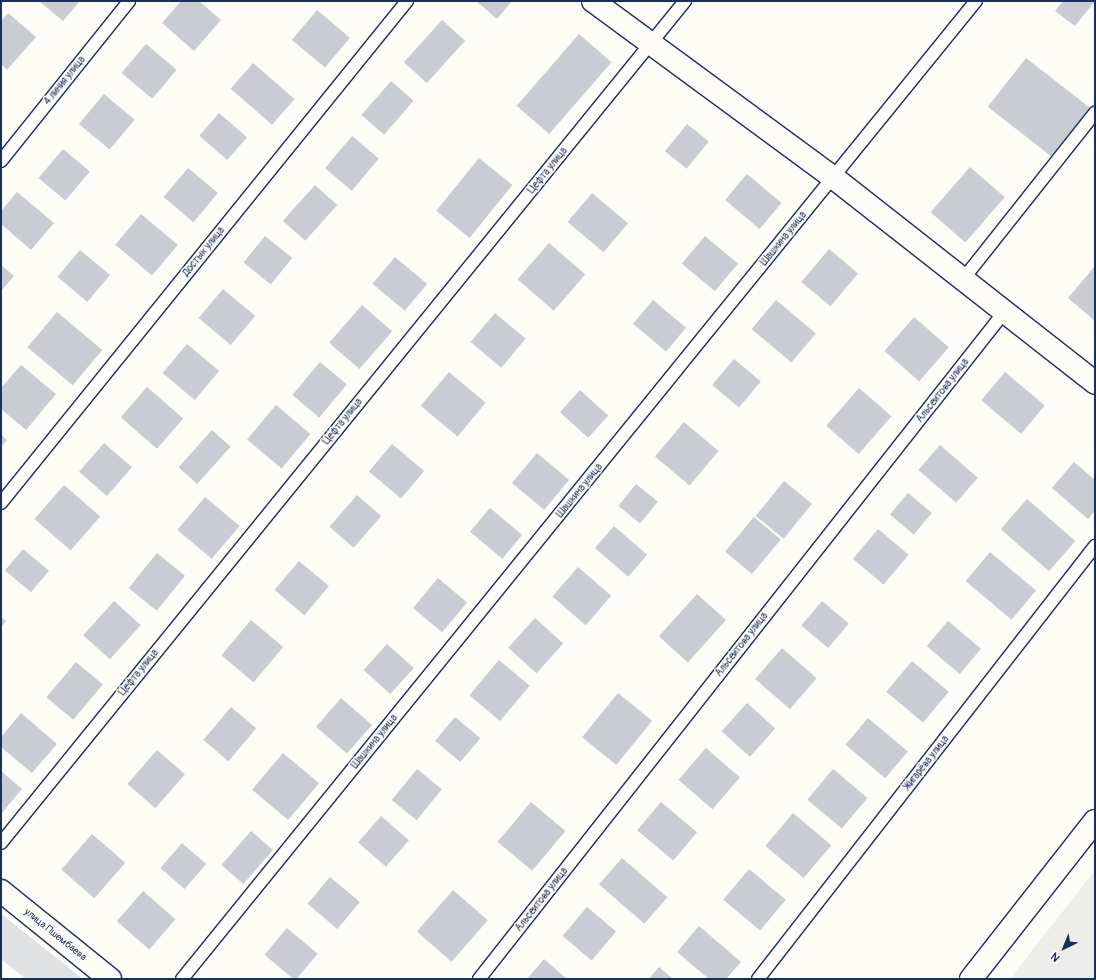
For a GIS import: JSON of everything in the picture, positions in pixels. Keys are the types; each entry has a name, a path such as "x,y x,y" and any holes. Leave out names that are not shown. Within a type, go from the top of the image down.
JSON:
{"street":[{"path":"593,1 834,178 964,278 1095,383"},
{"path":"972,979 1095,821"},
{"name":"улица Пшембаева","path":"1,891 110,979"}],"lane":[{"name":"4 линия улица","path":"1,160 130,1"},
{"name":"Достык улица","path":"1,503 407,1"},
{"name":"Цефта улица","path":"1,843 685,1"},
{"name":"Шашкина улица","path":"182,979 834,178 976,1"},
{"path":"964,278 1095,113"},
{"name":"Альсеитова улица","path":"479,979 1006,311"},
{"name":"Жигарёва улица","path":"758,979 1095,546"}],"shaded area":[{"path":"1095,870 1095,979 1010,979"},
{"path":"1,914 82,979 26,979 1,959"}],"building":[{"path":"39,1 80,1 63,21"},
{"path":"181,1 199,1 221,20 194,51 162,23"},
{"path":"476,1 512,1 497,19"},
{"path":"1063,1 1095,1 1075,26 1055,11"},
{"path":"317,10 350,38 325,68 292,40"},
{"path":"8,13 36,37 7,70 1,64 1,21"},
{"path":"442,20 465,41 427,83 404,62"},
{"path":"579,34 611,62 549,134 517,106"},
{"path":"146,44 177,70 152,99 122,73"},
{"path":"1026,58 1090,108 1052,157 988,107"},
{"path":"253,63 295,99 272,125 231,89"},
{"path":"391,81 414,101 384,135 361,115"},
{"path":"104,94 135,120 110,150 79,124"},
{"path":"219,113 247,137 227,160 199,136"},
{"path":"687,124 709,142 687,169 665,151"},
{"path":"352,136 379,158 352,191 325,168"},
{"path":"63,149 90,171 65,201 39,178"},
{"path":"479,158 512,185 470,238 436,211"},
{"path":"970,167 1005,197 965,242 931,212"},
{"path":"188,168 218,193 193,222 164,197"},
{"path":"747,174 781,203 760,229 725,200"},
{"path":"315,185 337,205 305,241 283,221"},
{"path":"17,192 54,223 31,250 1,224 1,211"},
{"path":"592,193 628,223 604,252 568,222"},
{"path":"141,214 178,245 152,275 115,245"},
{"path":"265,236 292,258 271,284 244,262"},
{"path":"705,236 738,264 715,291 682,264"},
{"path":"549,243 585,274 554,311 518,279"},
{"path":"829,249 858,273 830,306 801,282"},
{"path":"80,250 110,275 87,302 58,277"},
{"path":"395,257 427,284 405,311 373,284"},
{"path":"1,265 14,276 1,291"},
{"path":"1095,266 1095,321 1068,298"},
{"path":"223,289 255,316 231,345 199,318"},
{"path":"653,300 686,328 666,351 633,324"},
{"path":"776,300 816,333 791,363 752,329"},
{"path":"362,305 392,331 359,369 329,343"},
{"path":"57,312 102,350 73,385 27,347"},
{"path":"495,313 526,339 501,368 471,342"},
{"path":"914,317 949,347 919,381 884,351"},
{"path":"187,344 219,371 195,400 163,373"},
{"path":"734,359 761,381 739,408 712,385"},
{"path":"320,362 347,384 319,417 292,395"},
{"path":"21,365 56,394 26,430 1,409 1,388"},
{"path":"449,372 486,403 457,437 421,406"},
{"path":"1005,372 1045,405 1021,434 981,400"},
{"path":"147,387 183,418 157,449 121,417"},
{"path":"859,388 891,416 859,454 826,426"},
{"path":"580,390 608,415 588,438 560,412"},
{"path":"276,405 310,434 282,468 247,439"},
{"path":"684,422 718,451 690,485 655,456"},
{"path":"212,430 231,447 197,484 179,467"},
{"path":"1,435 7,440 1,447"},
{"path":"104,443 132,467 107,496 79,472"},
{"path":"392,444 424,471 401,499 369,472"},
{"path":"940,445 978,478 956,503 918,470"},
{"path":"537,453 569,480 544,510 512,483"},
{"path":"1074,462 1095,480 1095,511 1088,519 1052,488"},
{"path":"784,481 812,504 784,539 756,516"},
{"path":"636,484 658,502 640,523 618,506"},
{"path":"64,485 100,516 71,550 34,519"},
{"path":"908,493 932,513 914,534 890,514"},
{"path":"357,495 381,516 354,548 329,527"},
{"path":"205,497 239,526 212,559 177,530"},
{"path":"1027,499 1075,541 1049,571 1001,529"},
{"path":"490,508 522,535 502,559 470,532"},
{"path":"754,517 781,539 752,574 725,551"},
{"path":"614,526 647,555 628,577 595,548"},
{"path":"878,529 909,555 884,585 853,559"},
{"path":"23,549 49,571 31,592 5,570"},
{"path":"990,552 1036,591 1012,620 966,581"},
{"path":"157,553 185,576 157,611 129,588"},
{"path":"299,561 329,586 304,615 275,590"},
{"path":"578,567 611,596 586,625 552,596"},
{"path":"438,578 467,602 442,632 413,608"},
{"path":"697,594 726,620 688,662 659,636"},
{"path":"114,601 141,625 110,659 83,635"},
{"path":"822,601 849,623 828,648 801,626"},
{"path":"1,617 6,621 1,627"},
{"path":"535,618 563,643 536,673 508,648"},
{"path":"251,620 283,647 254,682 221,655"},
{"path":"948,621 981,649 960,674 927,646"},
{"path":"387,644 414,668 390,694 364,670"},
{"path":"782,648 817,678 790,709 755,679"},
{"path":"499,660 530,686 500,721 469,695"},
{"path":"912,661 949,692 923,722 886,692"},
{"path":"76,662 103,684 73,720 46,697"},
{"path":"618,693 652,721 616,765 582,737"},
{"path":"341,698 372,725 347,754 316,727"},
{"path":"747,703 775,728 750,757 722,731"},
{"path":"231,707 256,728 229,761 203,740"},
{"path":"21,713 57,744 32,773 1,747 1,737"},
{"path":"455,717 480,738 460,762 435,741"},
{"path":"868,718 908,751 885,778 846,745"},
{"path":"706,748 740,778 712,809 678,780"},
{"path":"157,750 185,774 155,808 127,784"},
{"path":"283,753 319,783 288,820 252,790"},
{"path":"417,769 442,789 417,820 392,800"},
{"path":"833,769 867,798 842,829 807,800"},
{"path":"1,771 22,789 1,814"},
{"path":"531,802 565,831 532,871 498,842"},
{"path":"661,802 697,832 673,861 637,830"},
{"path":"793,813 831,845 804,878 765,846"},
{"path":"381,816 409,840 386,867 358,842"},
{"path":"251,831 273,850 243,884 221,865"},
{"path":"92,834 125,863 94,898 61,869"},
{"path":"182,843 206,864 185,889 160,868"},
{"path":"622,858 667,897 644,924 599,884"},
{"path":"749,869 786,900 760,930 723,900"},
{"path":"330,877 360,902 337,929 308,904"},
{"path":"453,890 488,920 452,962 417,932"},
{"path":"143,891 175,919 149,949 117,921"},
{"path":"587,907 616,931 592,961 563,936"},
{"path":"699,926 741,962 726,979 709,979 677,952"},
{"path":"287,928 318,954 296,979 293,979 265,955"},
{"path":"544,959 567,979 527,979"},
{"path":"659,967 673,979 649,979"}]}
